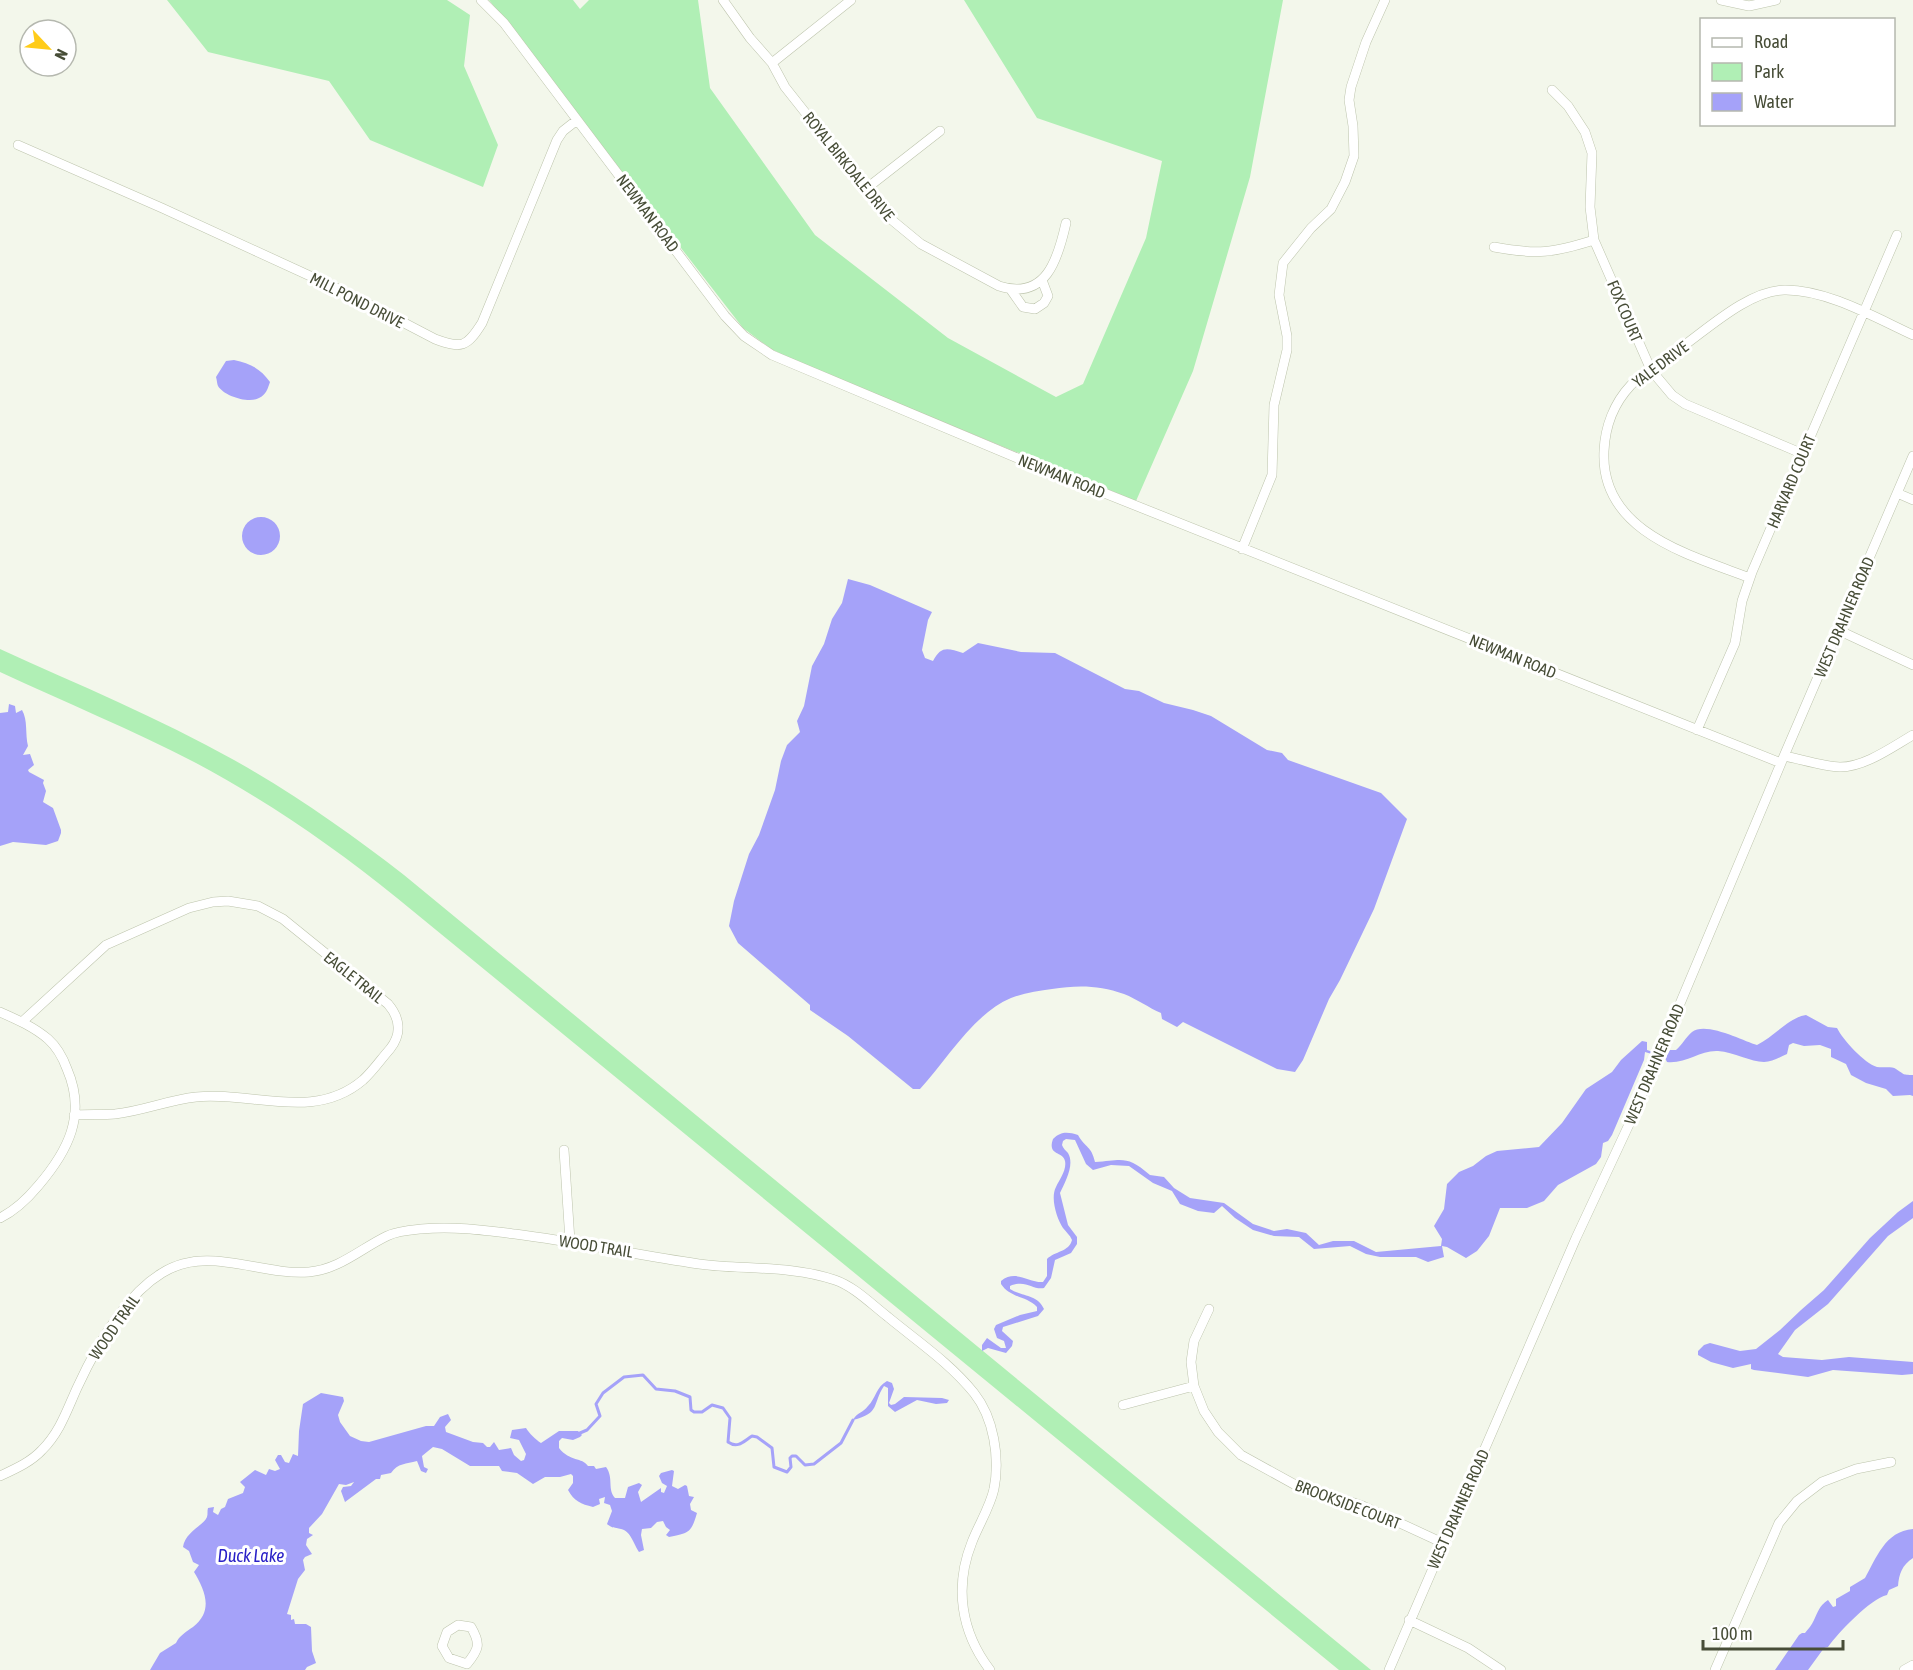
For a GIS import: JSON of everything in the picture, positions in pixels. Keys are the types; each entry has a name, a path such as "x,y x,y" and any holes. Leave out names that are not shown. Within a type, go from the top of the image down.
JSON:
{"street":[{"name":"NEWMAN ROAD","path":"481,0 504,23 725,316 744,336 772,355 1242,549 1288,565 1697,730 1782,760 1839,767 1852,766 1913,735"},
{"name":"ROYAL BIRKDALE DRIVE","path":"723,0 750,38 772,63 785,87 887,216 921,244 979,276 1011,290 1023,307 1035,309 1044,303 1048,296 1042,280 1048,274 1061,244 1066,223"},
{"path":"772,63 851,0"},
{"path":"1242,549 1272,476 1274,405 1287,350 1287,336 1279,295 1283,263 1311,228 1331,209 1345,182 1354,156 1349,100 1351,87 1366,42 1385,0"},
{"path":"1721,0 1749,6 1776,0"},
{"name":"FOX COURT","path":"1552,90 1568,106 1585,132 1592,153 1590,207 1594,240 1651,370 1672,396 1685,404 1803,454"},
{"name":"MILL POND DRIVE","path":"18,145 345,292 435,339 449,344 462,344 471,341 483,323 558,140 563,131 577,120"},
{"path":"867,188 940,131"},
{"name":"HARVARD COURT","path":"1697,730 1735,643 1742,601 1750,578 1897,235"},
{"path":"1494,247 1518,252 1543,253 1594,240"},
{"path":"1011,290 1024,289 1042,280"},
{"name":"YALE DRIVE","path":"1750,578 1656,540 1632,522 1611,490 1603,461 1604,438 1614,408 1631,385 1651,370 1746,302 1770,293 1784,290 1812,294 1842,303 1913,335"},
{"name":"WEST DRAHNER ROAD","path":"1389,1670 1576,1238 1632,1118 1782,760 1913,456"},
{"path":"1897,493 1913,500"},
{"path":"1838,630 1913,665"},
{"name":"EAGLE TRAIL","path":"22,1022 106,945 189,908 228,901 258,906 283,919 388,1004 397,1018 398,1034 394,1043 373,1069 350,1089 323,1101 291,1103 241,1096 198,1096 117,1114 74,1115"},
{"path":"0,1012 22,1022 48,1039 61,1055 73,1088 76,1104 72,1133 58,1163 32,1193 0,1218"},
{"path":"564,1150 570,1241"},
{"name":"WOOD TRAIL","path":"0,1476 22,1465 50,1442 63,1422 89,1363 115,1322 142,1288 163,1272 183,1263 204,1260 243,1264 291,1273 313,1272 338,1266 385,1237 399,1232 421,1229 470,1229 570,1241 700,1264 794,1271 848,1286 950,1367 976,1396 991,1427 996,1456 994,1487 966,1561 962,1608 969,1634 990,1670"},
{"name":"BROOKSIDE COURT","path":"1209,1309 1194,1341 1191,1362 1194,1386 1204,1411 1218,1432 1241,1455 1310,1493 1363,1506 1443,1543"},
{"path":"1123,1405 1194,1386"},
{"path":"1715,1670 1779,1523 1797,1501 1822,1482 1856,1468 1891,1462"},
{"path":"1410,1620 1468,1648 1501,1670"},
{"path":"458,1625 471,1627 478,1639 477,1652 468,1667 449,1658 442,1646 447,1632 458,1625"},
{"path":"1904,1670 1913,1665"}],"green space":[{"path":"167,0 447,0 470,15 464,66 498,145 483,187 370,140 329,81 208,52"},
{"path":"489,0 573,0 580,9 589,0 698,0 710,88 815,235 948,338 1056,397 1083,384 1146,238 1162,161 1037,118 964,0 1283,0 1250,177 1193,371 1136,501 799,363 771,349 743,328"},
{"path":"0,649 148,716 234,760 300,800 384,859 1371,1670 1339,1670 349,861 274,809 196,763 0,672"}],"water":[{"path":"234,360 255,367 270,382 261,397 255,400 237,398 218,386 216,377 226,361"},
{"path":"261,517 274,523 280,536 274,549 261,555 248,549 242,536 248,523"},
{"path":"848,579 870,585 932,612 928,620 922,650 925,658 933,661 939,653 945,650 963,653 978,643 1021,652 1055,653 1125,689 1139,691 1164,703 1211,716 1267,750 1282,753 1288,760 1381,793 1407,819 1374,909 1329,999 1303,1060 1295,1072 1277,1069 1183,1022 1177,1027 1162,1019 1161,1013 1124,994 1097,987 1070,987 1021,995 997,1005 961,1039 920,1089 913,1089 848,1036 810,1010 810,1005 738,943 729,926 734,901 749,854 759,835 775,790 787,745 800,732 797,721 804,706 812,666 824,644 832,619 842,603"},
{"path":"9,704 15,706 16,713 22,710 24,714 28,746 23,755 30,754 34,765 28,770 29,772 44,780 46,791 43,802 53,808 61,830 58,841 46,845 13,842 0,846 0,713 8,712"},
{"path":"1806,1015 1828,1027 1837,1028 1854,1050 1872,1065 1892,1068 1913,1075 1913,1096 1893,1096 1886,1089 1866,1083 1851,1075 1846,1064 1831,1057 1831,1049 1820,1045 1804,1046 1793,1043 1789,1045 1787,1054 1764,1062 1730,1053 1711,1051 1680,1061 1667,1062 1665,1058 1645,1052 1644,1060 1612,1135 1608,1141 1603,1143 1601,1157 1596,1164 1558,1185 1544,1201 1527,1208 1500,1208 1489,1236 1477,1251 1466,1258 1442,1246 1444,1257 1428,1262 1416,1257 1380,1257 1366,1254 1350,1246 1314,1249 1299,1237 1274,1236 1253,1230 1222,1206 1214,1213 1198,1211 1180,1204 1172,1191 1153,1183 1129,1166 1111,1165 1093,1170 1086,1164 1075,1140 1066,1139 1062,1145 1070,1158 1070,1168 1060,1193 1068,1225 1077,1237 1077,1244 1071,1253 1055,1260 1051,1278 1044,1288 1025,1284 1010,1286 1010,1289 1015,1292 1034,1298 1044,1309 1038,1316 1003,1327 1002,1331 1013,1341 1006,1353 988,1348 982,1351 982,1345 987,1338 1001,1348 1006,1348 1004,1341 997,1338 994,1329 996,1325 1037,1311 1033,1303 1005,1289 1001,1281 1017,1276 1043,1282 1047,1276 1047,1259 1068,1247 1072,1240 1061,1224 1054,1202 1054,1192 1064,1171 1065,1161 1054,1151 1052,1144 1053,1139 1062,1133 1078,1135 1090,1150 1095,1162 1124,1160 1136,1164 1150,1175 1164,1177 1174,1188 1190,1198 1224,1203 1253,1224 1274,1231 1287,1229 1306,1233 1319,1245 1333,1241 1354,1241 1376,1252 1441,1246 1442,1239 1434,1226 1444,1209 1447,1184 1459,1172 1497,1151 1539,1147 1562,1123 1586,1089 1612,1072 1621,1060 1642,1041 1647,1042 1647,1050 1666,1056 1670,1050 1676,1050 1692,1032 1706,1029 1757,1045 1794,1019"},
{"path":"1913,1201 1913,1218 1888,1236 1828,1304 1795,1330 1778,1354 1783,1357 1822,1360 1849,1357 1913,1362 1913,1374 1833,1370 1808,1377 1754,1370 1751,1369 1751,1364 1733,1368 1711,1362 1698,1355 1698,1351 1704,1345 1710,1343 1740,1351 1756,1349 1824,1290 1870,1238"},
{"path":"887,1381 892,1383 894,1389 889,1403 891,1405 904,1397 949,1400 947,1403 936,1404 917,1400 895,1412 888,1406 888,1388 884,1386 872,1411 853,1420 871,1403 881,1386"},
{"name":"Duck Lake","path":"321,1393 343,1397 344,1401 338,1415 340,1422 350,1436 361,1441 369,1442 426,1426 434,1426 440,1417 448,1414 451,1420 445,1427 446,1432 473,1442 483,1443 487,1447 494,1442 499,1450 511,1448 514,1455 521,1461 524,1460 526,1454 519,1440 510,1438 512,1430 526,1428 541,1443 559,1431 578,1431 582,1435 580,1437 573,1440 562,1438 559,1441 559,1448 588,1466 594,1466 596,1469 606,1467 610,1475 611,1491 615,1498 625,1498 628,1487 639,1483 642,1485 638,1492 641,1502 661,1488 661,1492 664,1493 667,1486 662,1483 659,1476 661,1473 672,1470 674,1471 672,1486 678,1489 687,1486 689,1496 694,1497 690,1504 691,1510 697,1513 695,1520 691,1529 681,1535 669,1537 666,1535 670,1530 663,1521 657,1522 651,1528 642,1529 644,1550 639,1552 627,1532 607,1524 612,1511 610,1505 604,1503 605,1497 599,1499 600,1504 593,1507 573,1497 568,1490 573,1483 571,1474 545,1477 533,1484 517,1473 502,1471 499,1466 470,1466 442,1449 433,1447 422,1456 424,1467 428,1469 426,1473 421,1471 417,1461 402,1464 391,1473 381,1475 380,1479 376,1479 345,1502 341,1491 343,1487 351,1486 354,1482 346,1485 339,1484 322,1514 309,1528 309,1533 313,1535 307,1539 306,1545 312,1554 303,1560 305,1570 298,1579 287,1614 291,1615 291,1620 294,1619 295,1624 306,1624 311,1627 312,1651 316,1663 305,1670 150,1670 160,1653 176,1643 200,1621 204,1614 206,1600 194,1572 199,1565 193,1562 189,1551 183,1547 187,1537 205,1520 208,1508 214,1507 213,1512 218,1515 228,1499 243,1493 245,1487 240,1482 255,1470 266,1475 269,1469 275,1471 280,1469 275,1460 278,1455 289,1463 293,1454 298,1456 303,1404"},
{"path":"1913,1529 1913,1558 1902,1570 1898,1586 1889,1590 1887,1595 1872,1603 1855,1617 1828,1647 1824,1648 1808,1670 1775,1670 1799,1635 1805,1633 1811,1625 1819,1609 1828,1600 1833,1607 1836,1606 1836,1599 1865,1578 1888,1540 1903,1531"}],"waterway":[{"path":"580,1433 587,1430 600,1416 596,1404 603,1393 624,1377 643,1375 656,1389 675,1391 690,1397 691,1410 694,1412 702,1412 712,1405 723,1408 730,1418 728,1442 735,1445 752,1436 757,1437 772,1448 774,1467 787,1472 791,1467 790,1458 792,1456 796,1456 805,1465 814,1464 841,1443 853,1420"}]}
